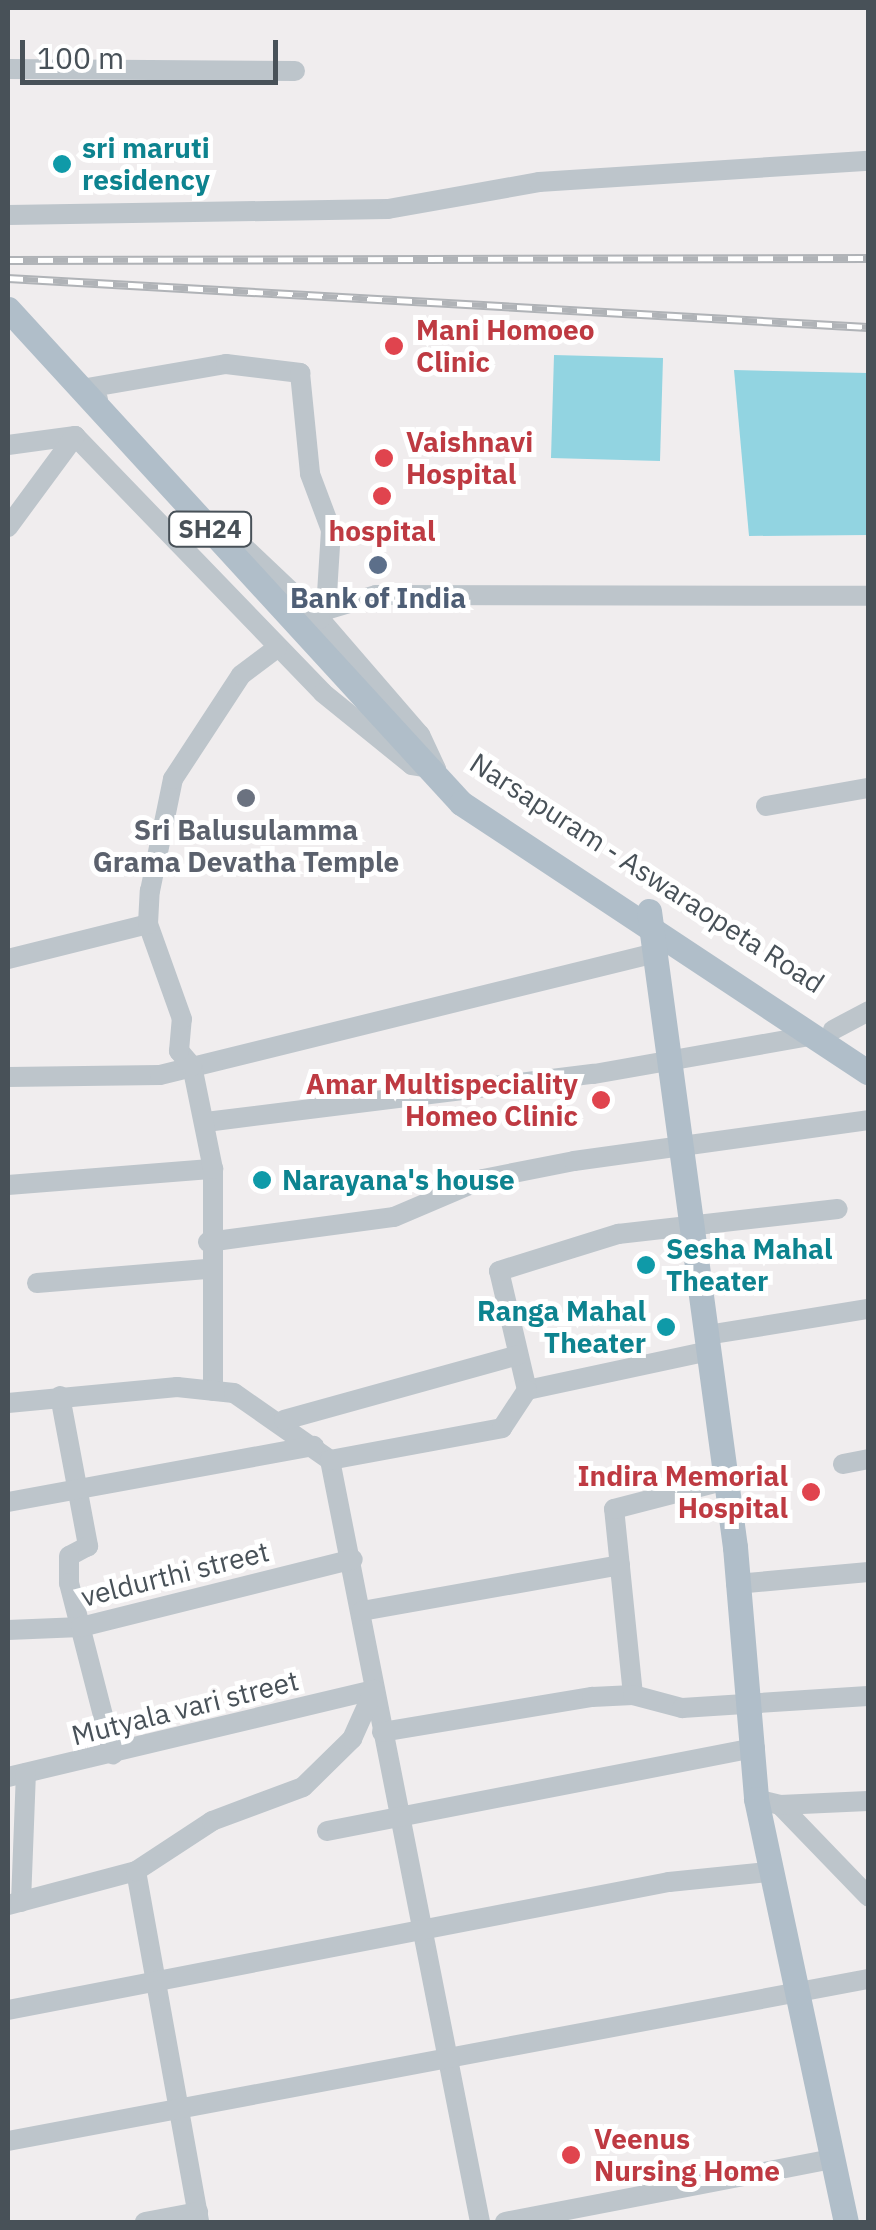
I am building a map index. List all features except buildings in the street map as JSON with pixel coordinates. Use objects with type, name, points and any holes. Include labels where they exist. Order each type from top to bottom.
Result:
[{"type":"main road","name":"Narsapuram - Aswaraopeta Road","points":[[8,309],[440,772],[650,932],[822,1033],[868,1052]]},
{"type":"main road","points":[[650,932],[726,1480],[755,1748],[768,1802],[768,1872],[800,1991],[828,2160],[846,2222]]},
{"type":"main road","name":"Narsapuram - Aswaraopeta Road","points":[[822,1033],[868,1072]]},
{"type":"street","points":[[8,69],[295,71]]},
{"type":"street","points":[[8,215],[388,209],[539,182],[868,162]]},
{"type":"street","points":[[323,615],[330,530],[310,474],[300,374],[226,364],[87,388],[323,615],[420,736],[440,772]]},
{"type":"street","points":[[8,445],[75,436]]},
{"type":"street","points":[[8,527],[75,436]]},
{"type":"street","points":[[75,436],[277,648],[395,756],[440,772]]},
{"type":"street","points":[[323,615],[376,595],[868,596]]},
{"type":"street","points":[[213,1391],[208,1242],[214,1168],[192,1066],[179,1051],[182,1019],[148,924],[173,778],[242,675],[277,648]]},
{"type":"street","points":[[766,806],[868,788]]},
{"type":"street","points":[[8,960],[148,924]]},
{"type":"street","points":[[8,1077],[160,1075],[650,932]]},
{"type":"street","points":[[206,1122],[666,1064],[822,1033],[868,1012]]},
{"type":"street","points":[[208,1242],[394,1216],[483,1180],[868,1120]]},
{"type":"street","points":[[8,1185],[214,1168]]},
{"type":"street","points":[[527,1390],[499,1272],[618,1234],[692,1231],[838,1210]]},
{"type":"street","points":[[37,1283],[209,1270]]},
{"type":"street","points":[[8,1502],[77,1485],[502,1428],[527,1390],[708,1343],[868,1309]]},
{"type":"street","points":[[284,1420],[518,1355]]},
{"type":"street","points":[[8,1403],[60,1396],[213,1391],[284,1420],[322,1453],[354,1558],[374,1690],[480,2222]]},
{"type":"street","points":[[60,1396],[88,1546],[70,1556],[69,1583],[113,1754]]},
{"type":"street","points":[[844,1464],[868,1459]]},
{"type":"street","points":[[634,1695],[614,1509],[726,1480]]},
{"type":"street","name":"veldurthi street","points":[[8,1630],[81,1627],[354,1558]]},
{"type":"street","points":[[362,1611],[620,1566]]},
{"type":"street","points":[[736,1584],[868,1572]]},
{"type":"street","points":[[17,1775],[14,1904],[136,1871],[212,1822],[303,1787],[352,1740],[374,1690]]},
{"type":"street","name":"Mutyala vari street","points":[[17,1775],[374,1690]]},
{"type":"street","points":[[382,1732],[634,1695],[682,1708],[752,1707],[868,1696]]},
{"type":"street","points":[[327,1830],[755,1748]]},
{"type":"street","points":[[768,1802],[868,1801]]},
{"type":"street","points":[[768,1802],[868,1896]]},
{"type":"street","points":[[136,1871],[199,2217],[146,2222]]},
{"type":"street","points":[[8,2010],[420,1930],[768,1872]]},
{"type":"street","points":[[8,2141],[868,1979]]},
{"type":"street","points":[[505,2222],[828,2160]]},
{"type":"water","points":[[554,355],[663,358],[660,461],[551,458]]},
{"type":"water","points":[[734,370],[868,373],[868,535],[749,536]]},
{"type":"railway","points":[[8,260],[868,258]]},
{"type":"railway","points":[[8,278],[868,327]]},
{"type":"place","name":"sri maruti residency","points":[[62,164]]},
{"type":"place","name":"Mani Homoeo Clinic","points":[[394,346]]},
{"type":"place","name":"Vaishnavi Hospital","points":[[384,458]]},
{"type":"place","name":"hospital","points":[[382,496]]},
{"type":"place","name":"Bank of India","points":[[378,565]]},
{"type":"place","name":"Sri Balusulamma Grama Devatha Temple","points":[[246,798]]},
{"type":"place","name":"Amar Multispeciality Homeo Clinic","points":[[601,1100]]},
{"type":"place","name":"Narayana's house","points":[[262,1180]]},
{"type":"place","name":"Sesha Mahal Theater","points":[[646,1265]]},
{"type":"place","name":"Ranga Mahal Theater","points":[[666,1327]]},
{"type":"place","name":"Indira Memorial Hospital","points":[[811,1492]]},
{"type":"place","name":"Veenus Nursing Home","points":[[571,2155]]}]
